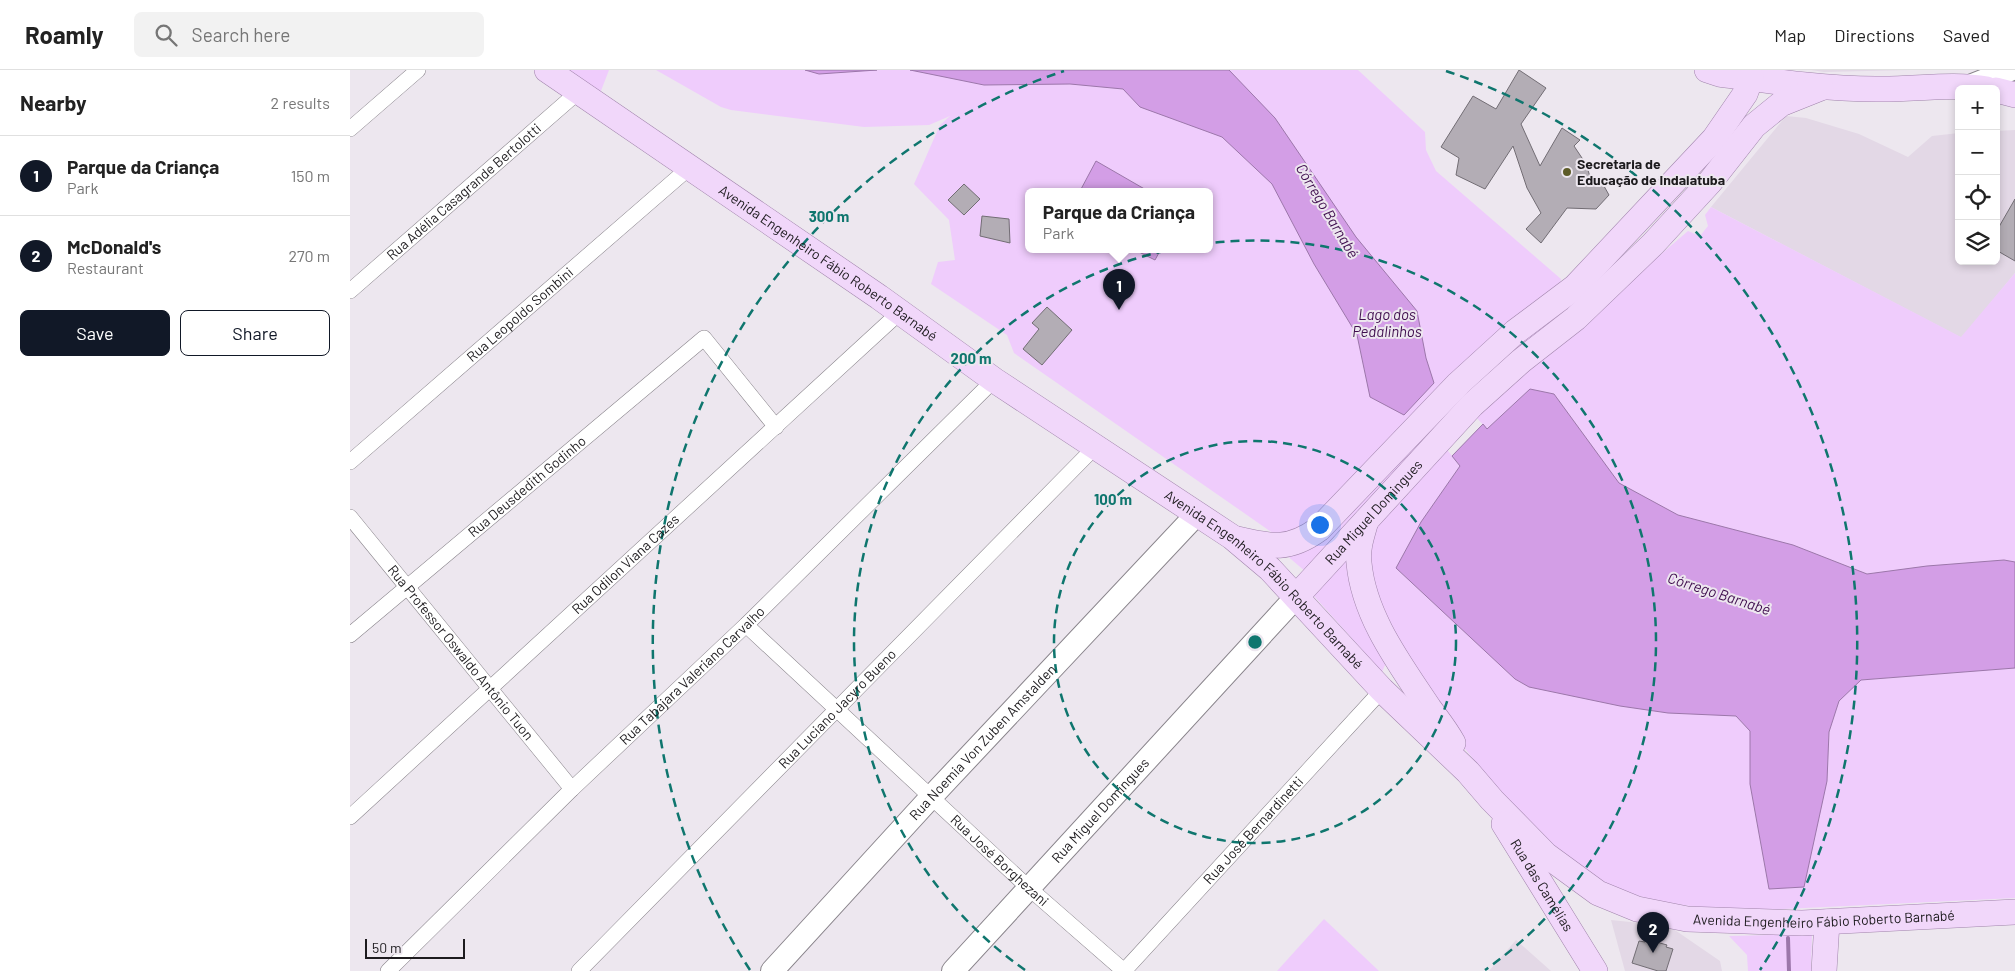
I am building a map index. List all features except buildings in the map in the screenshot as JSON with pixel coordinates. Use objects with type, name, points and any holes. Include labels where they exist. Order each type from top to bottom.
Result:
[{"type":"main road","name":"Avenida Engenheiro Fábio Roberto Barnabé","points":[[546,70],[900,312],[994,380],[1232,538],[1270,569],[1382,690],[1468,772],[1492,800],[1546,855],[1598,893],[1637,909],[1687,920],[1770,923],[1827,922],[2015,912]]},
{"type":"main road","points":[[1707,70],[1719,74],[1752,74],[1821,88],[1955,87]]},
{"type":"main road","points":[[1982,85],[2010,70]]},
{"type":"main road","name":"Rua Miguel Domingues","points":[[1232,538],[1270,547],[1295,543],[1319,529],[1458,384],[1515,332],[1575,287],[1714,139],[1741,100],[1752,74]]},
{"type":"main road","name":"Rua Miguel Domingues","points":[[953,971],[1472,405],[1521,360],[1576,318],[1653,244],[1710,182],[1754,126],[1781,104],[1821,88]]},
{"type":"main road","points":[[2000,91],[2015,95]]},
{"type":"main road","name":"Rua Noemia Von Zuben Amstalden","points":[[772,971],[932,796],[1196,514]]},
{"type":"main road","points":[[1366,522],[1361,538],[1358,562],[1364,591],[1376,622],[1390,648],[1451,740],[1468,772]]},
{"type":"main road","name":"Rua das Camélias","points":[[1492,800],[1510,837],[1595,971]]},
{"type":"main road","points":[[1824,971],[1827,922]]},
{"type":"street","points":[[350,129],[418,70]]},
{"type":"street","name":"Rua Adélia Casagrande Bertolotti","points":[[350,291],[578,92]]},
{"type":"street","name":"Rua Leopoldo Sombini","points":[[350,462],[690,167]]},
{"type":"street","name":"Rua Odilon Viana Cazes","points":[[350,817],[900,312]]},
{"type":"street","name":"Rua Deusdedith Godinho","points":[[350,635],[704,338],[776,427]]},
{"type":"street","name":"Rua Tabajara Valeriano Carvalho","points":[[388,971],[572,789],[746,625],[994,380]]},
{"type":"street","name":"Rua Luciano Jacyro Bueno","points":[[579,971],[1095,447]]},
{"type":"street","name":"Rua Professor Oswaldo Antônio Tuon","points":[[350,517],[572,789]]},
{"type":"street","name":"Rua José Borghezani","points":[[746,625],[1030,889],[1124,971]]},
{"type":"street","name":"Rua José Bernardinetti","points":[[1124,971],[1382,690]]},
{"type":"shaded area","points":[[565,70],[609,70],[599,96]]},
{"type":"shaded area","points":[[656,70],[1358,70],[1425,132],[1426,150],[1436,171],[1561,279],[1559,290],[1309,527],[1280,538],[1014,353],[1007,335],[931,284],[938,262],[955,260],[949,220],[914,184],[940,125],[950,116],[929,125],[864,127],[731,110],[721,107]]},
{"type":"shaded area","points":[[1811,70],[1910,70],[1824,72]]},
{"type":"shaded area","points":[[1786,116],[1806,118],[1859,134],[1908,157],[1932,136],[1955,133],[1955,265],[2000,265],[2000,131],[2015,130],[2015,273],[1962,338],[1711,207]]},
{"type":"shaded area","points":[[1711,207],[1961,337],[2015,273],[2015,562],[2004,560],[1867,574],[1793,545],[1678,515],[1619,483],[1554,394],[1530,389],[1487,429],[1474,415],[1688,231],[1700,236],[1708,226],[1705,215]]},
{"type":"shaded area","points":[[1573,302],[1564,315],[1306,572],[1285,554],[1499,354]]},
{"type":"shaded area","points":[[1445,447],[1460,466],[1421,522],[1396,568],[1515,679],[1529,687],[1736,716],[1750,731],[1750,784],[1769,889],[1827,781],[1829,732],[1839,701],[1861,680],[2015,668],[2015,898],[1762,910],[1696,907],[1657,901],[1620,891],[1576,865],[1535,833],[1465,749],[1397,640],[1371,579],[1370,532]]},
{"type":"shaded area","points":[[1347,556],[1388,658],[1382,672],[1313,595]]},
{"type":"shaded area","points":[[1324,919],[1379,971],[1277,971]]},
{"type":"shaded area","points":[[1611,920],[1669,926],[1720,961],[1722,971],[1625,971]]},
{"type":"shaded area","points":[[1812,934],[1811,971],[1748,971],[1747,955],[1729,936]]},
{"type":"shaded area","points":[[1516,940],[1551,971],[1489,971]]},
{"type":"water","points":[[805,70],[877,70],[819,74]]},
{"type":"water","name":"Lago dos Pedalinhos","points":[[910,70],[1229,70],[1275,118],[1356,237],[1417,311],[1426,358],[1434,383],[1404,415],[1370,397],[1357,335],[1314,264],[1272,184],[1222,137],[1140,107],[1123,89],[1070,84],[984,85]]},
{"type":"water","points":[[1096,161],[1143,188],[1082,188]]},
{"type":"water","points":[[1141,253],[1159,253],[1155,260]]},
{"type":"water","name":"Córrego Barnabé","points":[[1530,389],[1554,394],[1619,483],[1678,515],[1793,545],[1867,574],[1927,566],[2004,560],[2015,562],[2015,668],[1861,680],[1839,701],[1829,732],[1827,781],[1804,887],[1769,889],[1750,784],[1750,731],[1736,716],[1668,713],[1620,706],[1529,687],[1515,679],[1396,568],[1421,522],[1460,466],[1452,456],[1483,424],[1487,429]]},
{"type":"waterway","points":[[1788,938],[1789,971]]},
{"type":"place","name":"Secretaria de Educação de Indaiatuba","points":[[1567,172]]},
{"type":"place","name":"Parque da Criança","points":[[1119,310]]},
{"type":"place","name":"McDonald's","points":[[1653,953]]}]
